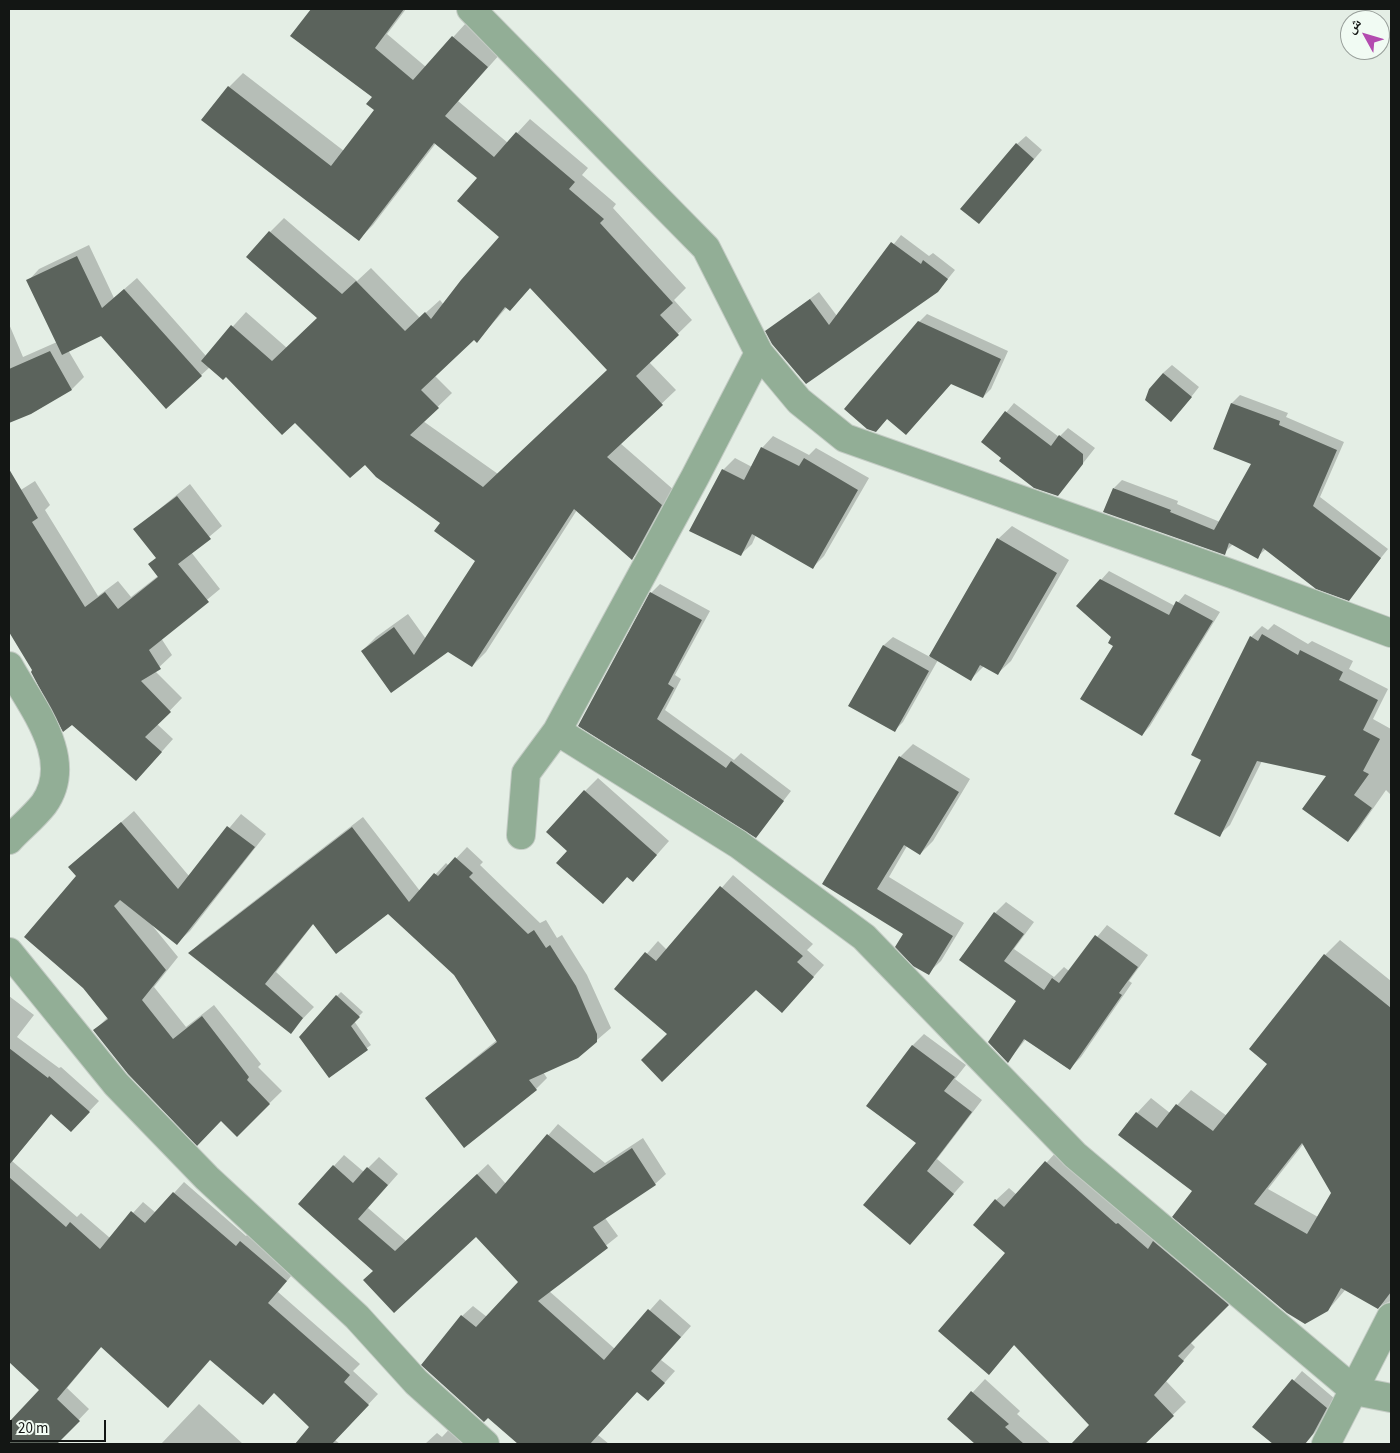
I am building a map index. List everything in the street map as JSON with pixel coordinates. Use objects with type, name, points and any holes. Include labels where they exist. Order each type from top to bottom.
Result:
[{"type":"street","points":[[471,9],[706,248],[759,352],[799,401],[845,438],[1232,574],[1391,633]]},
{"type":"street","points":[[521,835],[526,773],[558,731],[695,477],[759,352]]},
{"type":"street","points":[[9,666],[47,735],[56,762],[55,777],[44,803],[9,840]]},
{"type":"street","points":[[558,731],[738,844],[864,937],[1075,1155],[1355,1390],[1391,1398]]},
{"type":"street","points":[[9,952],[116,1084],[208,1178],[357,1317],[416,1382],[485,1444]]},
{"type":"street","points":[[1326,1444],[1391,1317]]},
{"type":"building","points":[[311,9],[404,9],[375,48],[413,80],[452,36],[488,67],[445,116],[494,157],[516,132],[575,182],[569,189],[604,219],[600,223],[673,303],[660,315],[679,335],[636,376],[663,405],[607,457],[662,505],[632,560],[574,509],[472,667],[448,652],[391,693],[361,651],[394,627],[414,655],[475,561],[434,531],[440,523],[376,477],[365,465],[350,478],[295,423],[282,435],[226,377],[223,380],[201,361],[231,325],[272,361],[317,318],[246,257],[269,231],[342,294],[356,281],[405,331],[425,312],[431,319],[461,280],[499,237],[457,201],[477,178],[434,143],[359,241],[201,120],[228,86],[331,166],[374,110],[366,104],[372,97],[290,36]],"holes":[[[530,288],[607,370],[483,487],[410,435],[439,408],[421,390],[474,340],[477,343],[505,307],[510,311]]]},
{"type":"building","points":[[1016,143],[1034,159],[979,224],[960,209]]},
{"type":"building","points":[[891,242],[921,264],[923,260],[948,279],[938,292],[806,384],[772,344],[765,331],[810,299],[829,325]]},
{"type":"building","points":[[77,256],[102,308],[124,289],[202,376],[166,409],[101,336],[62,355],[26,280]]},
{"type":"building","points":[[918,321],[1001,359],[983,398],[951,384],[906,435],[887,419],[876,432],[867,429],[844,409]]},
{"type":"building","points":[[50,351],[72,390],[31,414],[9,423],[9,369]]},
{"type":"building","points":[[1163,373],[1192,397],[1171,422],[1145,400],[1149,389]]},
{"type":"building","points":[[1231,403],[1280,421],[1279,425],[1337,450],[1313,506],[1381,558],[1349,601],[1316,589],[1263,548],[1258,559],[1229,543],[1225,555],[1103,512],[1113,488],[1171,510],[1170,512],[1214,530],[1251,464],[1213,449]]},
{"type":"building","points":[[1005,411],[1051,446],[1059,435],[1083,454],[1083,464],[1058,496],[1034,488],[999,461],[1001,458],[981,442]]},
{"type":"building","points":[[761,447],[799,466],[804,458],[858,490],[813,569],[752,534],[741,556],[689,531],[722,469],[744,480]]},
{"type":"building","points":[[9,469],[38,518],[32,522],[85,607],[105,592],[118,609],[158,577],[148,564],[156,558],[133,529],[177,496],[211,539],[178,564],[209,602],[149,650],[161,669],[141,681],[171,712],[145,737],[162,752],[136,781],[72,725],[63,732],[31,672],[32,670],[9,632]]},
{"type":"building","points":[[997,538],[1057,573],[998,675],[980,665],[971,681],[929,656]]},
{"type":"building","points":[[1100,579],[1169,615],[1176,601],[1213,621],[1142,736],[1080,699],[1113,646],[1108,643],[1111,637],[1076,606]]},
{"type":"building","points":[[650,592],[702,620],[668,684],[674,688],[657,719],[726,768],[731,761],[784,801],[756,838],[578,726]]},
{"type":"building","points":[[1262,634],[1298,655],[1300,650],[1343,672],[1339,680],[1378,700],[1363,730],[1380,739],[1363,771],[1369,774],[1354,795],[1372,808],[1348,842],[1302,809],[1326,776],[1257,761],[1220,837],[1174,814],[1201,760],[1191,755],[1250,636],[1258,641]]},
{"type":"building","points":[[883,645],[929,671],[895,732],[848,706]]},
{"type":"building","points":[[899,756],[959,792],[920,855],[904,845],[877,889],[953,936],[929,975],[913,966],[895,947],[903,934],[822,884]]},
{"type":"building","points":[[584,790],[657,855],[633,882],[627,877],[603,904],[556,863],[567,851],[546,832]]},
{"type":"building","points":[[121,822],[178,889],[227,826],[255,847],[177,945],[120,900],[114,906],[166,970],[142,1000],[173,1039],[202,1016],[249,1077],[247,1080],[270,1104],[237,1137],[221,1121],[197,1146],[128,1074],[93,1030],[108,1019],[83,988],[24,937],[76,876],[68,867]]},
{"type":"building","points":[[352,827],[409,902],[434,873],[438,876],[455,857],[473,873],[469,877],[528,934],[534,930],[546,948],[550,945],[576,986],[597,1034],[597,1042],[578,1058],[529,1080],[537,1090],[464,1148],[425,1098],[497,1042],[454,975],[388,914],[336,954],[313,924],[265,984],[303,1018],[291,1034],[188,953]]},
{"type":"building","points":[[720,886],[803,956],[797,962],[814,977],[782,1013],[756,990],[662,1082],[641,1060],[667,1034],[614,989],[645,952],[656,961]]},
{"type":"building","points":[[994,912],[1024,934],[1004,961],[1044,990],[1052,978],[1059,983],[1095,935],[1138,967],[1119,993],[1122,995],[1070,1070],[1024,1039],[1008,1063],[988,1042],[1016,1001],[959,960]]},
{"type":"building","points":[[1324,954],[1391,1008],[1391,1292],[1378,1309],[1341,1288],[1328,1311],[1305,1324],[1287,1313],[1172,1217],[1192,1191],[1118,1135],[1136,1112],[1157,1128],[1176,1104],[1213,1131],[1267,1064],[1249,1049]],"holes":[[[1302,1143],[1331,1193],[1307,1234],[1254,1204]]]},
{"type":"building","points":[[336,995],[360,1017],[351,1026],[368,1050],[329,1078],[299,1037]]},
{"type":"building","points":[[912,1045],[955,1077],[944,1091],[972,1112],[927,1171],[954,1194],[910,1245],[863,1205],[916,1143],[866,1106]]},
{"type":"building","points":[[9,1048],[48,1078],[49,1076],[90,1112],[71,1132],[51,1114],[9,1165]]},
{"type":"building","points":[[547,1134],[594,1173],[632,1148],[656,1185],[593,1227],[608,1248],[538,1301],[604,1360],[648,1309],[681,1337],[651,1371],[665,1383],[648,1401],[637,1392],[590,1444],[518,1444],[488,1418],[484,1422],[421,1365],[461,1315],[476,1327],[518,1282],[476,1237],[394,1313],[363,1280],[373,1271],[298,1204],[333,1165],[353,1183],[367,1167],[388,1185],[358,1219],[395,1251],[477,1174],[496,1194]]},
{"type":"building","points":[[1045,1161],[1116,1224],[1118,1223],[1148,1249],[1153,1241],[1229,1305],[1178,1356],[1184,1361],[1154,1395],[1174,1416],[1145,1444],[1071,1444],[1089,1425],[1014,1345],[989,1375],[938,1331],[1005,1253],[973,1225],[995,1199],[1004,1207]]},
{"type":"building","points":[[9,1177],[66,1227],[70,1222],[100,1249],[131,1211],[145,1223],[173,1192],[236,1246],[240,1241],[287,1281],[268,1303],[350,1375],[344,1382],[369,1405],[332,1444],[295,1444],[309,1427],[274,1393],[263,1405],[210,1360],[168,1408],[101,1347],[57,1399],[80,1421],[57,1444],[9,1444],[9,1422],[39,1390],[9,1362]]},
{"type":"building","points":[[1292,1379],[1327,1408],[1313,1434],[1305,1444],[1273,1444],[1252,1427]]},
{"type":"building","points":[[971,1391],[1009,1424],[1005,1427],[1024,1444],[975,1444],[947,1419]]}]
